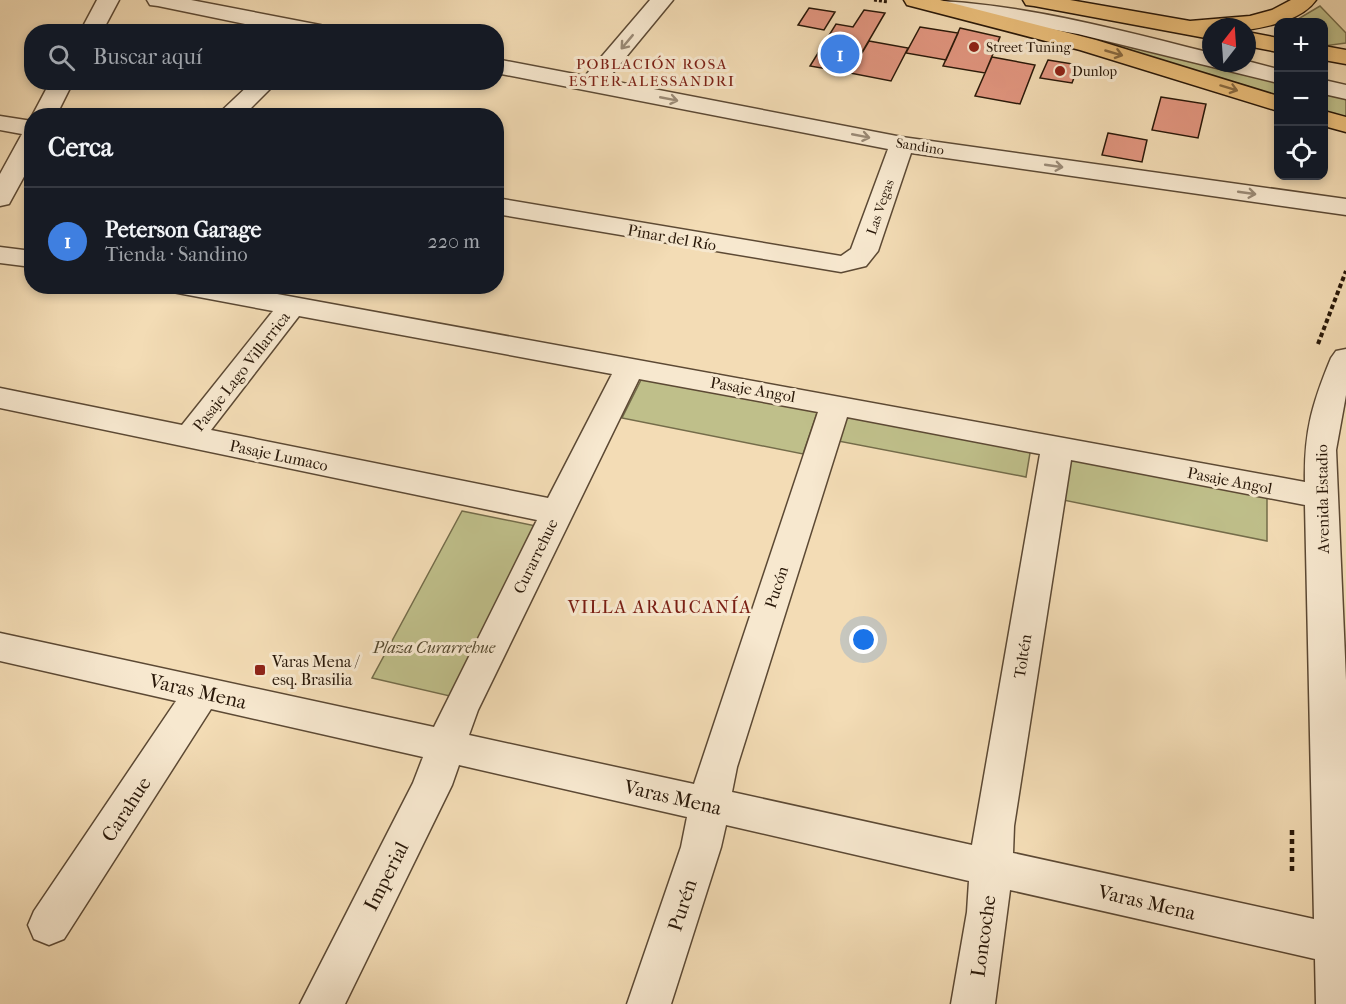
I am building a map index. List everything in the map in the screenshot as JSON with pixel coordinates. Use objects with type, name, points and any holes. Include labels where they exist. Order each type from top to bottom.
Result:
[{"type":"main road","points":[[916,0],[1088,45],[1274,103]]},
{"type":"main road","points":[[1034,0],[1200,30],[1268,18],[1291,10],[1305,0]]},
{"type":"main road","points":[[1256,41],[1274,44]]},
{"type":"main road","points":[[1328,54],[1346,57]]},
{"type":"main road","points":[[1328,120],[1346,125]]},
{"type":"street","points":[[95,24],[108,0]]},
{"type":"street","points":[[158,0],[280,24]]},
{"type":"street","points":[[591,84],[662,0]]},
{"type":"street","points":[[916,0],[1078,27],[1202,58]]},
{"type":"street","points":[[995,0],[1202,49]]},
{"type":"street","points":[[1256,61],[1274,66]]},
{"type":"street","name":"Sandino","points":[[504,68],[902,144],[1346,207]]},
{"type":"street","points":[[1256,71],[1274,75]]},
{"type":"street","points":[[1328,78],[1346,82]]},
{"type":"street","points":[[1328,88],[1346,92]]},
{"type":"street","points":[[48,108],[58,90]]},
{"type":"street","points":[[237,108],[257,90]]},
{"type":"street","points":[[0,123],[24,127]]},
{"type":"street","name":"Las Vegas","points":[[848,263],[864,252],[902,144]]},
{"type":"street","points":[[0,198],[24,152]]},
{"type":"street","name":"Pinar del Río","points":[[504,208],[825,263],[848,263]]},
{"type":"street","points":[[0,255],[24,258]]},
{"type":"street","name":"Pasaje Angol","points":[[227,294],[836,405],[1322,497]]},
{"type":"street","name":"Pasaje Lago Villarrica","points":[[190,436],[292,306]]},
{"type":"street","name":"Avenida Estadio","points":[[1338,1004],[1341,945],[1321,435],[1323,419],[1346,358]]},
{"type":"street","name":"Curarrehue","points":[[446,746],[459,710],[630,367]]},
{"type":"street","name":"Pasaje Lumaco","points":[[0,398],[557,512]]},
{"type":"street","name":"Pucón","points":[[710,805],[717,767],[836,405]]},
{"type":"street","name":"Toltén","points":[[991,867],[994,826],[1057,446]]},
{"type":"street","name":"Varas Mena","points":[[0,647],[1341,945]]},
{"type":"street","name":"Carahue","points":[[49,926],[202,692]]},
{"type":"street","name":"Imperial","points":[[322,1004],[432,785],[446,746]]},
{"type":"street","name":"Purén","points":[[649,1004],[701,847],[710,805]]},
{"type":"street","name":"Loncoche","points":[[973,1004],[988,912],[991,867]]},
{"type":"green space","points":[[1320,6],[1346,33],[1346,43],[1328,45],[1328,18],[1300,18]]},
{"type":"green space","points":[[1062,29],[1202,62],[1202,72],[1244,72],[1274,79],[1274,97]]},
{"type":"green space","points":[[1328,92],[1346,96],[1346,118],[1328,112]]},
{"type":"green space","points":[[643,376],[818,410],[803,454],[622,418]]},
{"type":"green space","points":[[847,413],[1031,447],[1026,477],[838,441]]},
{"type":"green space","points":[[1070,453],[1267,492],[1267,541],[1063,500]]},
{"type":"green space","name":"Plaza Curarrehue","points":[[462,511],[536,526],[454,697],[372,678]]},
{"type":"building","points":[[809,8],[835,12],[824,30],[798,25]]},
{"type":"building","points":[[864,10],[885,13],[850,73],[810,66],[836,24],[853,27]]},
{"type":"building","points":[[920,27],[958,33],[946,60],[906,53]]},
{"type":"building","name":"Street Tuning","points":[[960,28],[1000,37],[985,73],[943,66]]},
{"type":"building","points":[[869,41],[908,48],[891,81],[850,73]]},
{"type":"building","points":[[992,57],[1035,65],[1020,104],[975,96]]},
{"type":"building","name":"Dunlop","points":[[1048,60],[1079,65],[1072,83],[1040,78]]},
{"type":"building","points":[[1161,97],[1206,104],[1198,138],[1152,130]]},
{"type":"building","points":[[1108,133],[1147,140],[1142,162],[1102,155]]},
{"type":"place","name":"Street Tuning","points":[[974,47]]},
{"type":"place","name":"Peterson Garage","points":[[840,54]]},
{"type":"place","name":"Dunlop","points":[[1060,71]]},
{"type":"place","name":"Varas Mena / esq. Brasilia","points":[[260,670]]},
{"type":"district","name":"POBLACIÓN ROSA ESTER ALESSANDRI","points":[[652,72]]},
{"type":"district","name":"VILLA ARAUCANÍA","points":[[660,607]]}]
